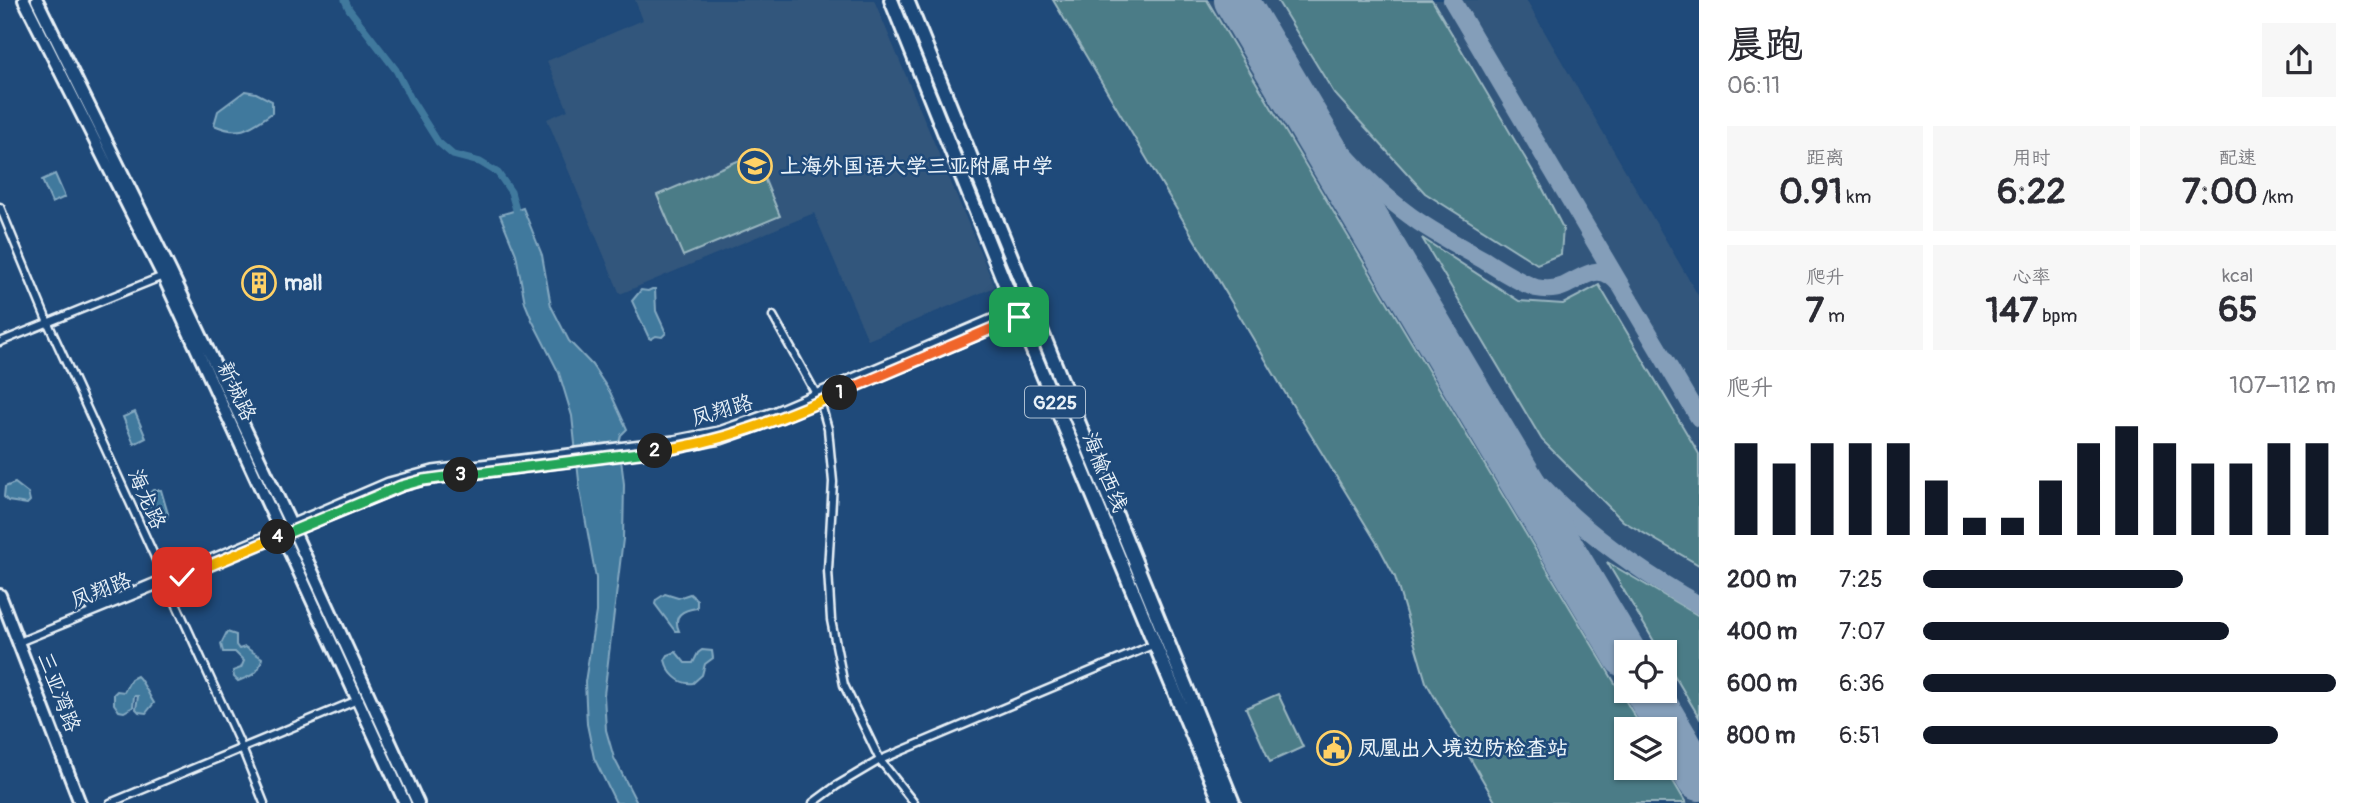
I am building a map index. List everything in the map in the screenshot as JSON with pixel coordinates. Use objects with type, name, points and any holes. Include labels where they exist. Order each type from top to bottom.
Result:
[{"type":"highway","name":"海榆西线","points":[[891,0],[1017,313],[1221,803]]},
{"type":"highway","name":"海榆西线","points":[[907,0],[1233,803]]},
{"type":"main road","name":"新城路","points":[[24,0],[167,274]]},
{"type":"main road","name":"新城路","points":[[37,0],[287,530],[363,698],[405,803]]},
{"type":"main road","name":"三亚湾路","points":[[0,595],[80,803]]},
{"type":"main road","name":"新城路","points":[[363,698],[418,803]]},
{"type":"street","name":"海龙路","points":[[0,207],[48,323],[242,748],[264,803]]},
{"type":"street","points":[[0,342],[167,274]]},
{"type":"street","name":"凤翔路","points":[[19,640],[401,486],[423,480],[624,451],[719,432],[819,398],[1030,308]]},
{"type":"street","points":[[773,316],[819,398],[828,429],[833,482],[828,570],[835,647],[844,685],[880,760],[914,803]]},
{"type":"street","points":[[813,803],[880,760],[1154,644]]},
{"type":"street","points":[[110,803],[363,698]]},
{"type":"shaded area","name":"上海外国语大学三亚附属中学","points":[[635,0],[874,0],[995,287],[868,340],[814,213],[620,294],[547,119],[568,110],[547,61],[643,20]]},
{"type":"shaded area","points":[[1053,0],[1526,0],[1699,297],[1699,803],[1496,803],[1426,682],[1395,577]]},
{"type":"shaded area","points":[[245,91],[272,101],[272,113],[245,129],[223,129],[214,125],[218,111]]},
{"type":"shaded area","points":[[55,174],[65,197],[52,203],[42,180]]},
{"type":"shaded area","points":[[523,208],[542,255],[551,306],[569,341],[592,365],[610,392],[627,429],[621,435],[619,443],[624,484],[623,539],[604,695],[606,730],[614,758],[637,803],[616,803],[594,758],[587,724],[585,682],[596,612],[596,578],[580,490],[572,416],[559,373],[525,303],[516,254],[500,215]]},
{"type":"shaded area","points":[[655,289],[656,311],[666,333],[662,337],[651,339],[632,301],[641,290]]},
{"type":"shaded area","points":[[135,412],[146,438],[134,444],[123,417]]},
{"type":"shaded area","points":[[15,483],[28,493],[30,501],[27,504],[8,501],[4,497],[5,487]]},
{"type":"shaded area","points":[[153,490],[161,490],[168,514],[166,519],[155,521],[149,512],[146,496]]},
{"type":"shaded area","points":[[665,594],[678,598],[690,594],[697,600],[697,608],[687,610],[678,617],[679,631],[675,631],[655,604],[656,600]]},
{"type":"shaded area","points":[[227,632],[236,635],[239,649],[245,647],[262,658],[254,674],[238,681],[233,671],[241,668],[244,661],[235,652],[223,652],[221,644]]},
{"type":"shaded area","points":[[702,650],[712,651],[713,658],[705,664],[702,675],[693,683],[683,682],[675,677],[665,660],[668,655],[676,652],[685,663],[693,663]]},
{"type":"shaded area","points":[[137,676],[154,703],[146,713],[139,712],[136,709],[138,696],[134,696],[133,707],[124,712],[119,711],[114,704],[114,694],[117,691],[124,692],[131,679]]},
{"type":"green space","points":[[1053,0],[1207,0],[1614,681],[1614,703],[1627,703],[1635,717],[1614,717],[1614,780],[1672,780],[1686,803],[1496,803],[1426,682],[1395,577]]},
{"type":"green space","points":[[1277,0],[1432,0],[1541,185],[1563,228],[1561,254],[1537,264],[1425,193],[1334,93]]},
{"type":"green space","points":[[754,154],[780,216],[683,256],[657,195]]},
{"type":"green space","points":[[1422,238],[1519,301],[1563,304],[1599,285],[1699,454],[1699,565],[1623,521],[1542,440]]},
{"type":"green space","points":[[1607,562],[1699,616],[1699,717],[1677,680],[1677,640],[1653,640]]},
{"type":"green space","points":[[1278,694],[1303,747],[1270,762],[1246,708]]},
{"type":"waterway","points":[[345,0],[396,70],[438,142],[453,155],[480,162],[498,173],[511,192],[518,217]]},
{"type":"taxiway","points":[[1452,0],[1699,418]]},
{"type":"taxiway","points":[[1277,68],[1307,110],[1359,171],[1398,207],[1427,227],[1509,276],[1536,288],[1557,288],[1585,275],[1599,272],[1612,277],[1619,284]]},
{"type":"taxiway","points":[[1473,399],[1521,463],[1573,517],[1631,563],[1699,605]]},
{"type":"runway","points":[[1236,0],[1616,640]]},
{"type":"runway","points":[[1654,703],[1699,779]]},
{"type":"place","name":"上海外国语大学三亚附属中学","points":[[755,166]]},
{"type":"place","name":"mall","points":[[259,283]]},
{"type":"place","name":"凤凰出入境边防检查站","points":[[1334,748]]},
{"type":"route","points":[[182,577],[401,486],[423,480],[675,448],[721,439],[779,418],[1019,317]]}]
